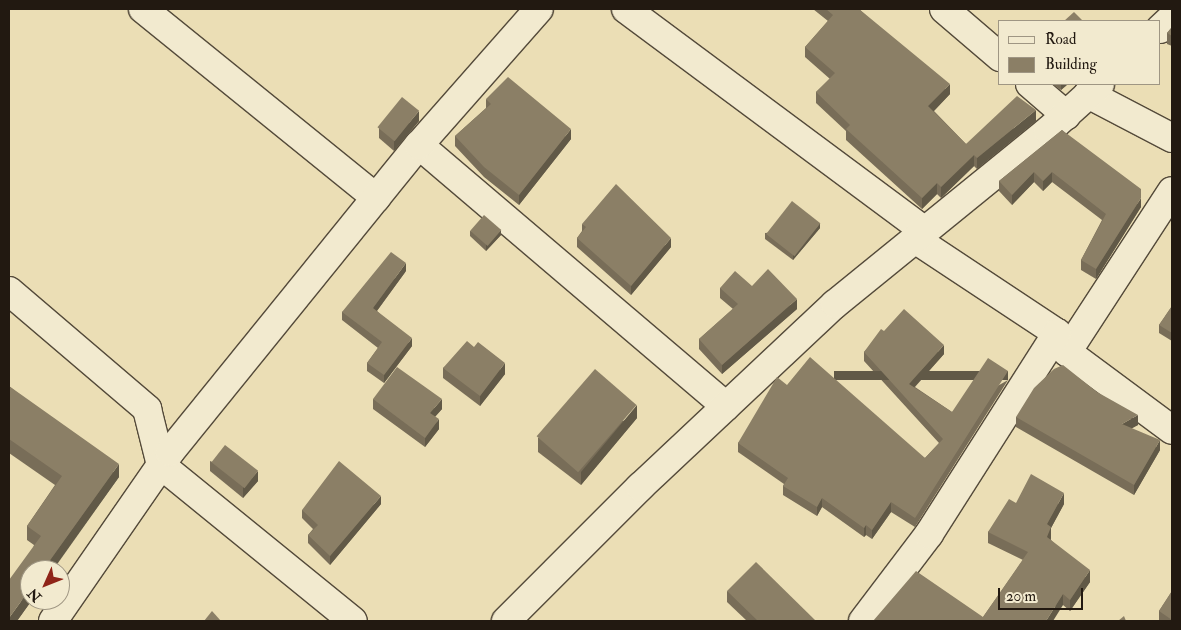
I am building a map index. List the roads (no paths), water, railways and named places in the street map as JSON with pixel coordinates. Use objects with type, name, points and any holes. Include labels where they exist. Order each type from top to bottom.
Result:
[{"type":"street","points":[[143,9],[376,198]]},
{"type":"street","points":[[53,621],[161,465],[419,145],[539,9]]},
{"type":"street","points":[[626,9],[1062,342],[1172,430]]},
{"type":"street","points":[[944,9],[998,56]]},
{"type":"street","points":[[1161,28],[1172,18]]},
{"type":"street","points":[[1031,85],[1066,115]]},
{"type":"street","points":[[506,621],[726,406],[835,304],[1066,115],[1094,89],[1172,138]]},
{"type":"street","points":[[419,145],[726,406]]},
{"type":"street","points":[[863,621],[929,534],[1062,342],[1172,191]]},
{"type":"street","points":[[9,290],[147,409],[161,465],[353,621]]}]
